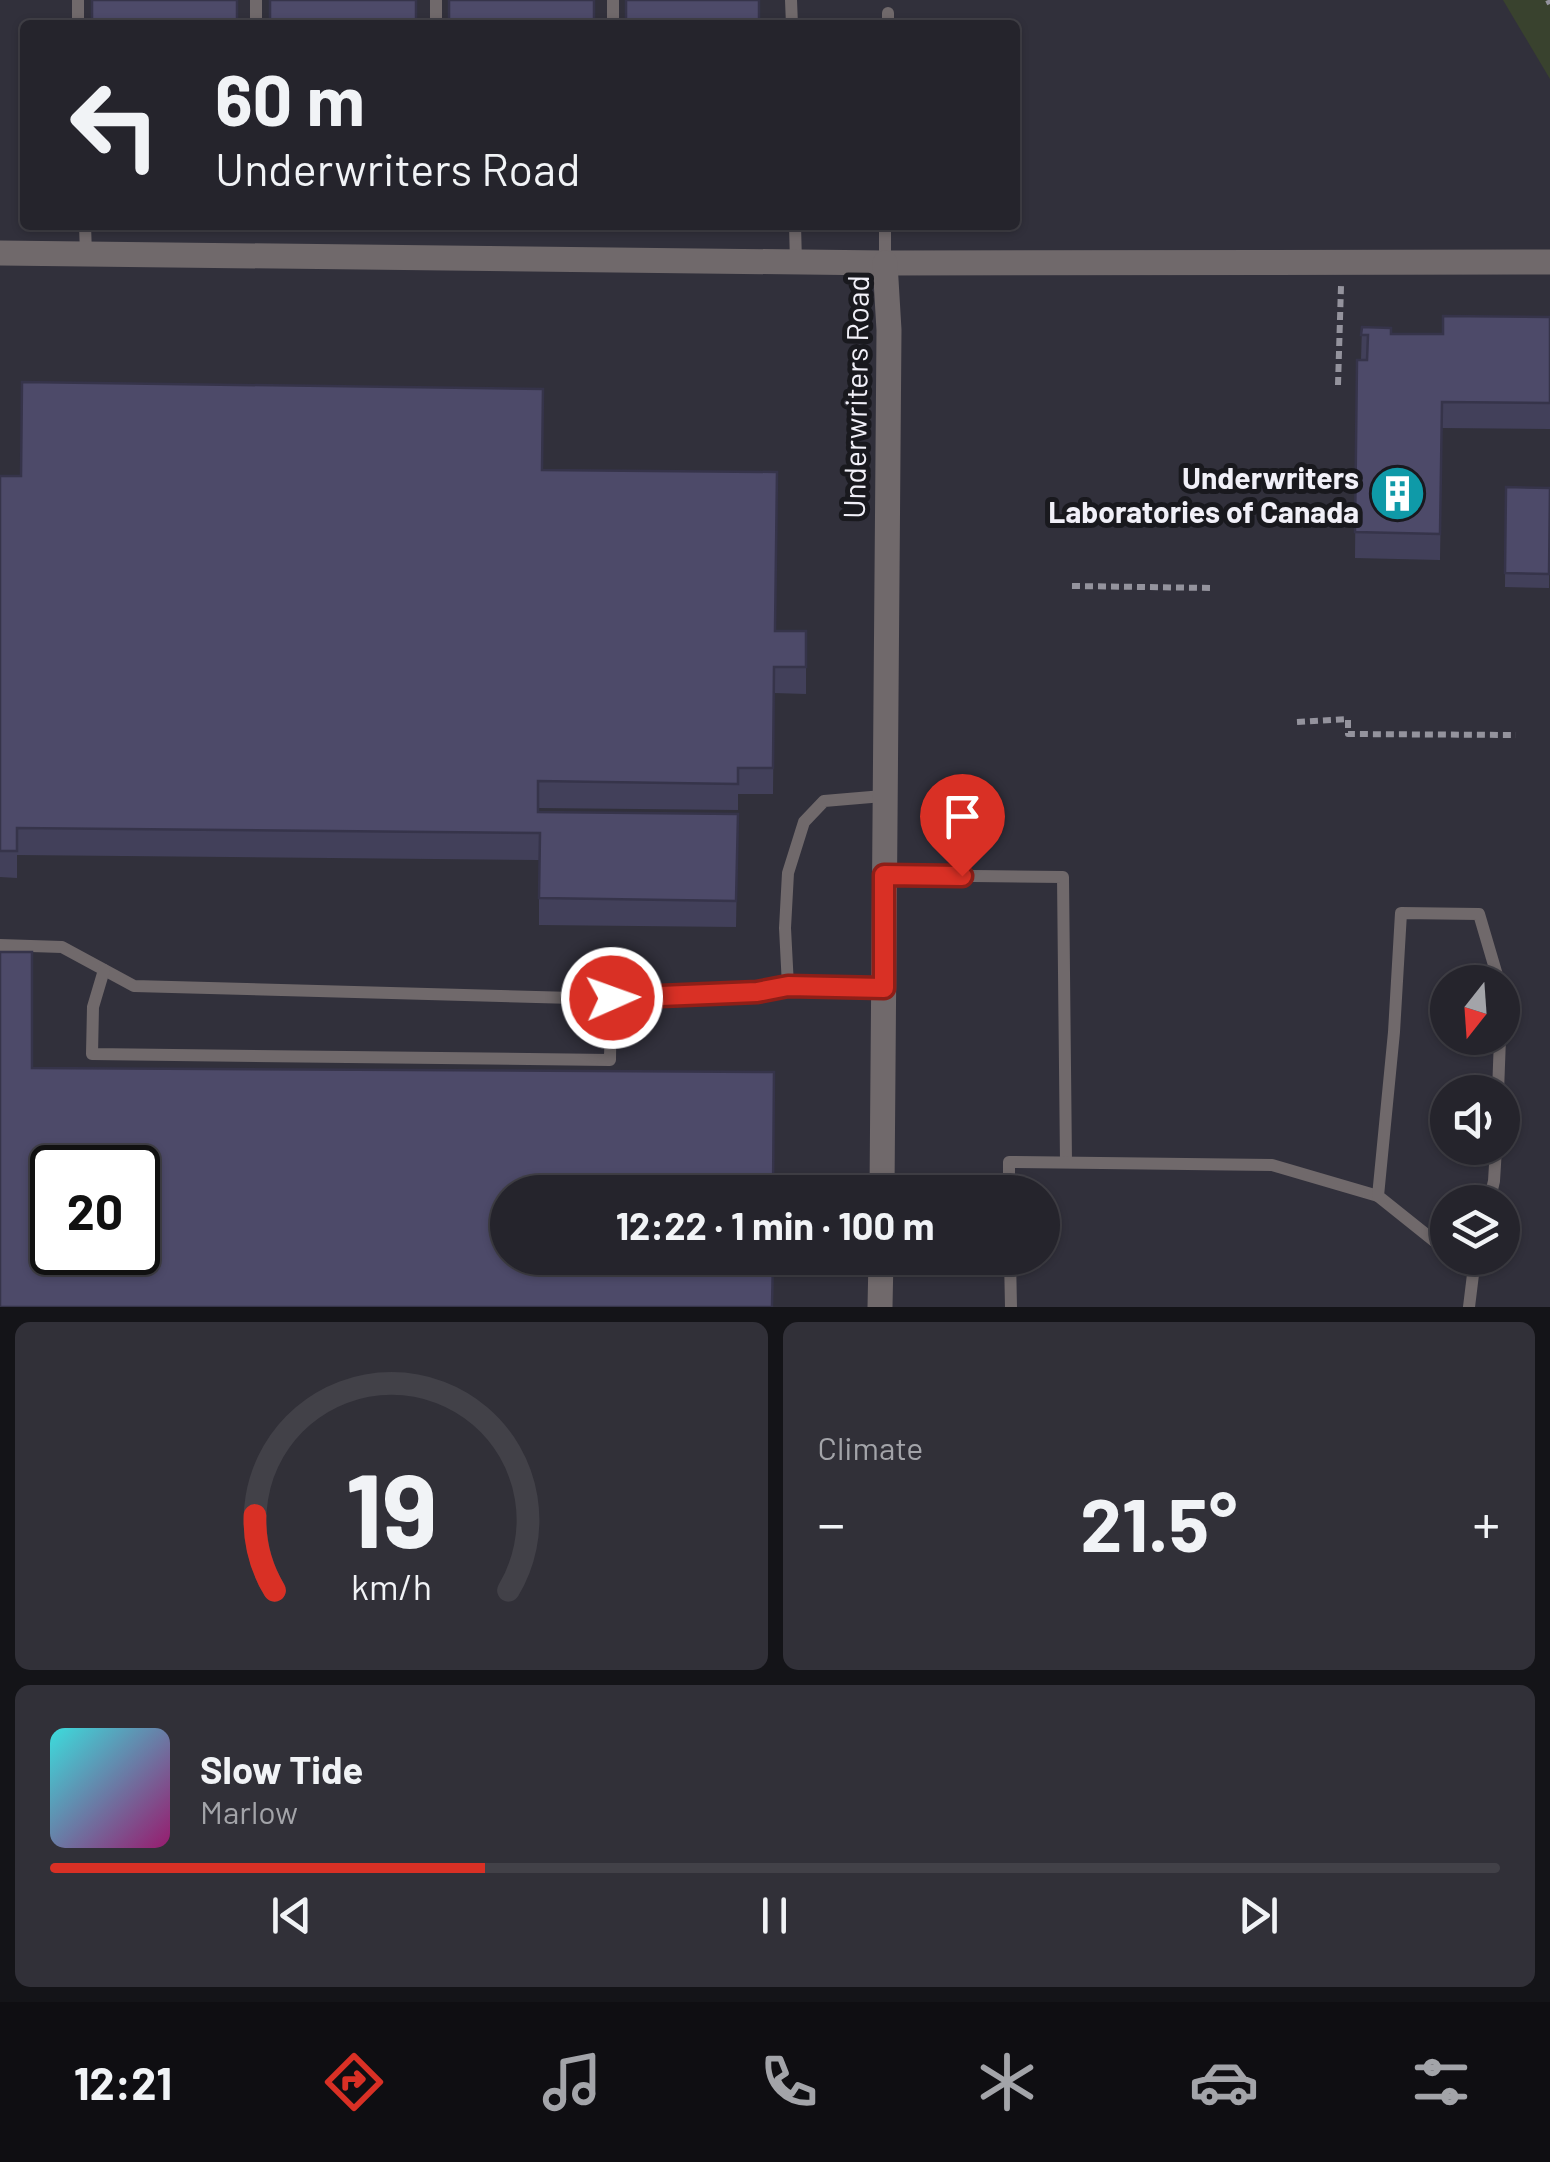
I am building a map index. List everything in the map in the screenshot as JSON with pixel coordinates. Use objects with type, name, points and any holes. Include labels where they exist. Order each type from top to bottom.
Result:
[{"type":"street","points":[[0,253],[885,263]]},
{"type":"street","name":"Underwriters Road","points":[[882,1175],[888,330],[885,263],[1550,262]]},
{"type":"street","points":[[880,1307],[881,1275]]},
{"type":"lane","points":[[85,230],[86,254]]},
{"type":"lane","points":[[795,230],[796,262]]},
{"type":"lane","points":[[885,230],[885,263]]},
{"type":"lane","points":[[788,986],[788,873],[804,822],[824,801],[883,796]]},
{"type":"lane","points":[[884,875],[1063,876],[1066,1162]]},
{"type":"lane","points":[[1378,1196],[1401,913],[1479,914],[1494,965]]},
{"type":"lane","points":[[0,945],[62,947],[134,986],[612,998],[757,992],[788,986],[884,988]]},
{"type":"lane","points":[[104,970],[92,1007],[92,1054],[610,1060],[612,998]]},
{"type":"lane","points":[[1009,1175],[1009,1162],[1272,1165],[1378,1196],[1430,1238]]},
{"type":"lane","points":[[1010,1275],[1011,1307]]},
{"type":"lane","points":[[1469,1307],[1473,1275]]},
{"type":"path","points":[[1338,385],[1342,262]]},
{"type":"path","points":[[1072,586],[1213,588]]},
{"type":"path","points":[[1297,722],[1348,719],[1348,734],[1516,735]]},
{"type":"green space","points":[[1503,0],[1550,0],[1550,79]]},
{"type":"building","points":[[92,0],[237,0],[237,20],[92,20]]},
{"type":"building","points":[[270,0],[416,0],[416,20],[270,20]]},
{"type":"building","points":[[449,0],[594,0],[594,20],[449,20]]},
{"type":"building","points":[[626,0],[759,0],[759,20],[626,20]]},
{"type":"building","name":"Underwriters Laboratories of Canada","points":[[1443,316],[1550,317],[1550,403],[1442,402],[1440,534],[1355,532],[1357,360],[1367,360],[1368,335],[1361,335],[1362,327],[1391,328],[1391,334],[1443,334]]},
{"type":"building","points":[[22,382],[543,389],[542,470],[777,472],[775,631],[806,631],[806,667],[774,667],[773,768],[738,768],[738,784],[538,781],[538,812],[738,814],[736,901],[539,898],[540,833],[17,828],[17,851],[0,851],[0,476],[21,476]]},
{"type":"building","points":[[1506,487],[1550,488],[1549,574],[1505,573]]},
{"type":"building","points":[[0,952],[32,952],[32,1068],[774,1072],[773,1175],[490,1175],[490,1275],[773,1275],[772,1307],[0,1307]]},
{"type":"place","name":"Underwriters Laboratories of Canada","points":[[1398,494]]},
{"type":"route","points":[[612,998],[757,992],[788,986],[884,988],[884,875],[962,876]]}]
